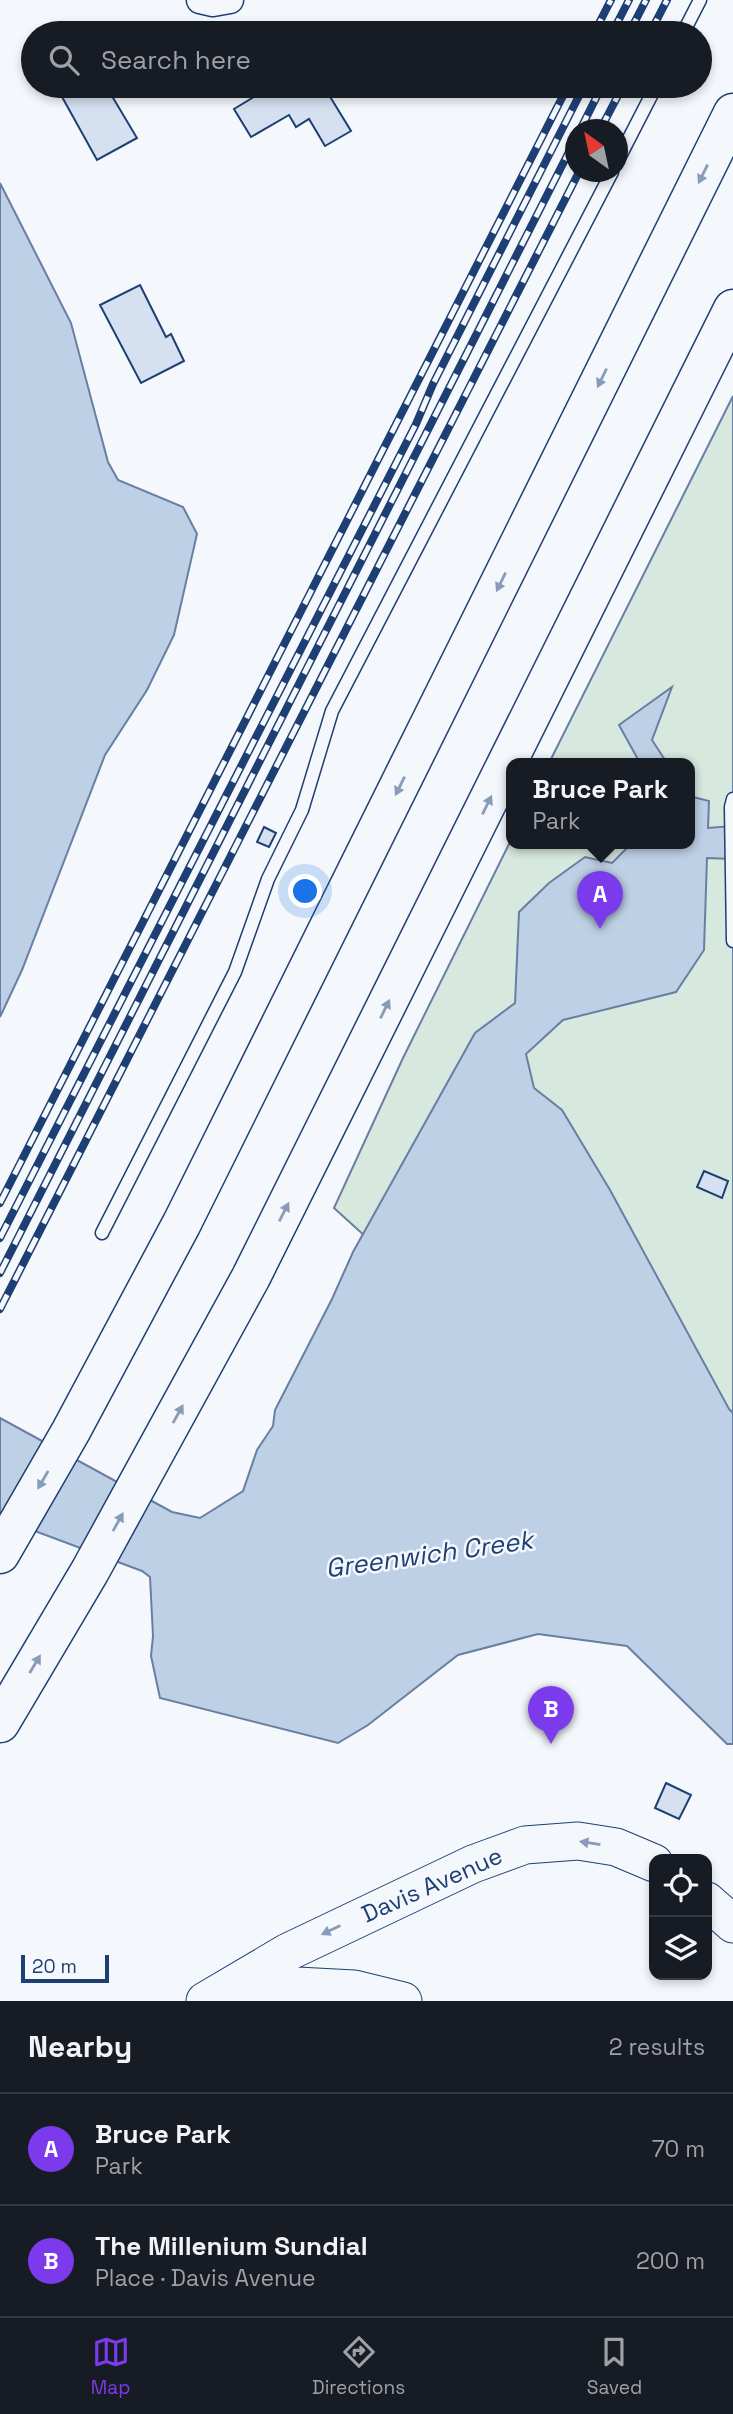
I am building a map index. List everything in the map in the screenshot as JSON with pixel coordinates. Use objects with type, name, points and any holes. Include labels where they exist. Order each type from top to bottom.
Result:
[{"type":"highway","points":[[7,1541],[71,1431],[230,1129],[733,113]]},
{"type":"highway","points":[[510,758],[733,309]]},
{"type":"highway","points":[[0,1723],[145,1474],[293,1194],[506,766]]},
{"type":"main road","name":"Davis Avenue","points":[[215,1996],[299,1946],[474,1864],[525,1845],[578,1841],[616,1847],[649,1861]]},
{"type":"main road","points":[[712,1905],[733,1924]]},
{"type":"main road","name":"Davis Avenue","points":[[215,1996],[296,1986],[354,1989],[403,2001]]},
{"type":"street","points":[[200,0],[213,3],[230,0]]},
{"type":"lane","points":[[689,21],[700,0]]},
{"type":"lane","points":[[628,141],[650,98]]},
{"type":"lane","points":[[103,1233],[234,972],[268,879],[302,810],[332,712],[607,182]]},
{"type":"lane","points":[[732,803],[733,938]]},
{"type":"shaded area","points":[[733,396],[733,1570],[334,1208],[403,1058],[507,849],[695,849],[695,758],[552,758]]},
{"type":"water","points":[[0,183],[71,323],[108,462],[118,480],[183,507],[197,534],[174,635],[147,690],[105,755],[22,970],[0,1017]]},
{"type":"water","points":[[672,687],[652,740],[664,758],[637,758],[619,725]]},
{"type":"water","name":"Greenwich Creek","points":[[695,798],[709,801],[708,828],[733,826],[733,859],[707,858],[704,950],[676,992],[563,1020],[526,1054],[534,1088],[562,1110],[610,1190],[733,1413],[733,1744],[727,1744],[627,1646],[538,1634],[458,1655],[368,1725],[338,1743],[160,1698],[151,1656],[153,1636],[150,1577],[142,1571],[0,1518],[0,1418],[172,1512],[200,1518],[243,1491],[257,1450],[273,1426],[275,1410],[353,1252],[475,1033],[515,1003],[519,912],[549,883],[585,857],[612,863],[626,849],[695,849]]},
{"type":"building","points":[[63,98],[113,98],[137,138],[97,160]]},
{"type":"building","points":[[252,98],[331,98],[351,131],[325,146],[309,119],[296,127],[289,115],[251,137],[234,109]]},
{"type":"building","points":[[140,285],[166,337],[171,334],[184,361],[141,383],[100,305]]},
{"type":"building","points":[[264,827],[276,833],[269,847],[257,842]]},
{"type":"building","points":[[704,1171],[728,1181],[722,1198],[697,1187]]},
{"type":"building","points":[[666,1783],[691,1795],[679,1819],[655,1808]]},
{"type":"railway","points":[[600,21],[611,0]]},
{"type":"railway","points":[[618,21],[629,0]]},
{"type":"railway","points":[[635,21],[646,0]]},
{"type":"railway","points":[[656,21],[667,0]]},
{"type":"railway","points":[[0,1203],[562,98]]},
{"type":"railway","points":[[0,1238],[416,424],[433,384],[578,98]]},
{"type":"railway","points":[[586,119],[596,98]]},
{"type":"railway","points":[[606,119],[617,98]]},
{"type":"railway","points":[[0,1273],[565,160]]},
{"type":"railway","points":[[0,1309],[574,182]]},
{"type":"place","name":"Bruce Park","points":[[600,929]]},
{"type":"place","name":"The Millenium Sundial","points":[[551,1744]]}]
